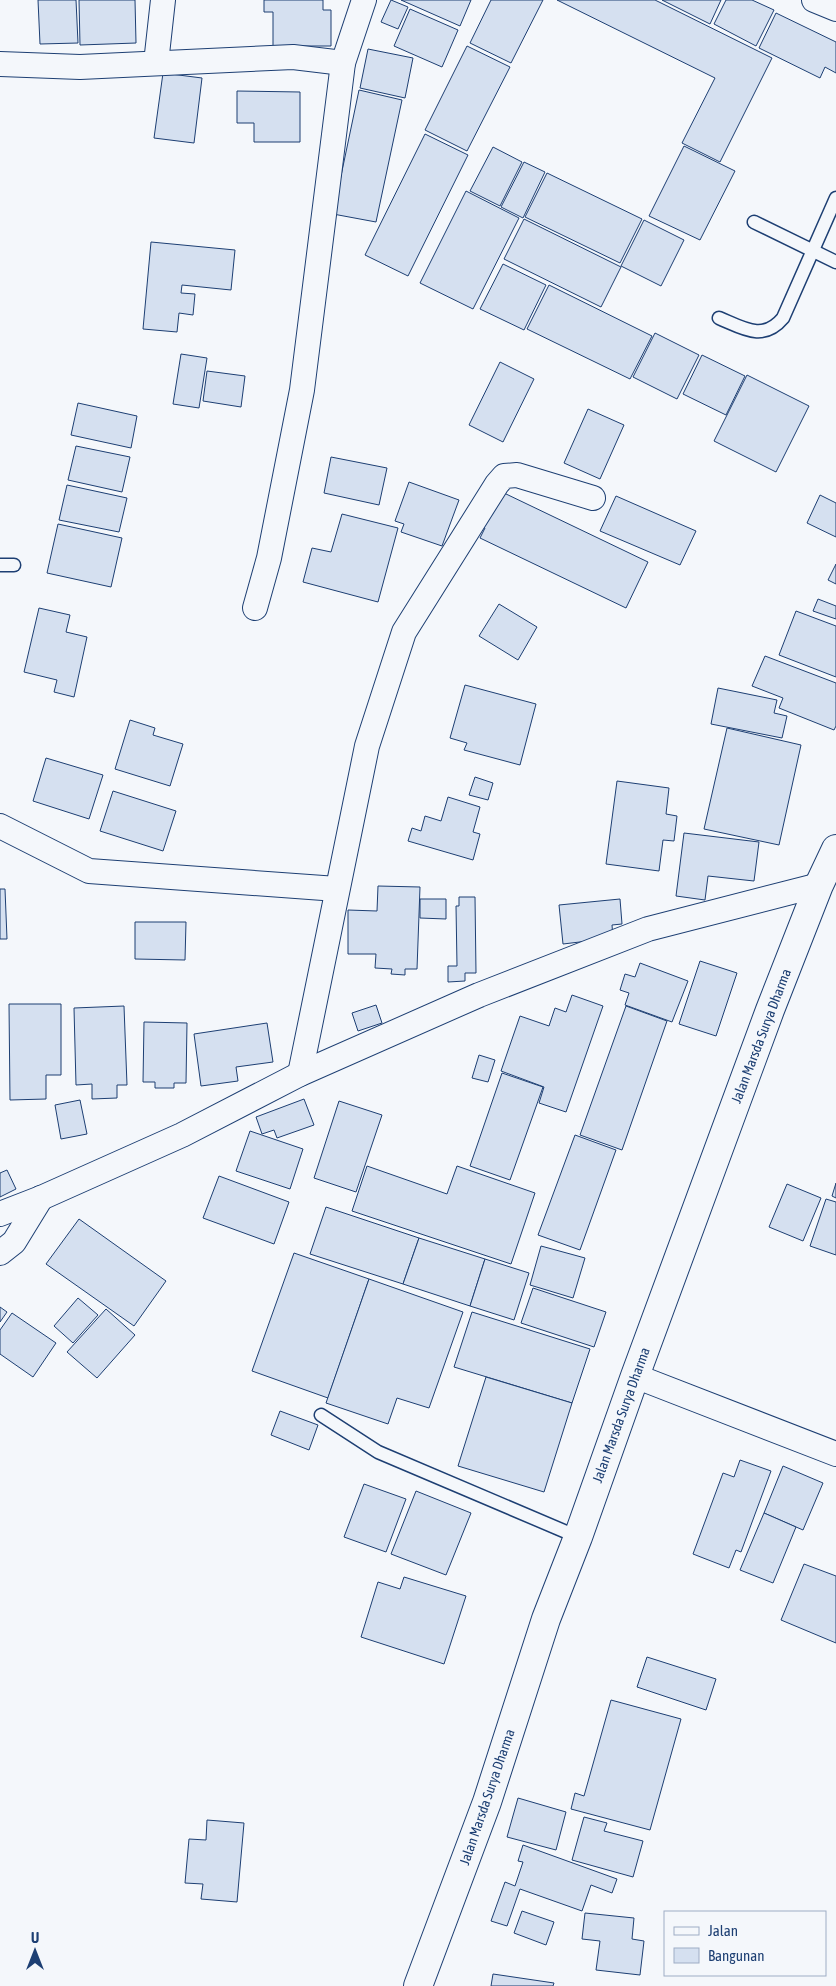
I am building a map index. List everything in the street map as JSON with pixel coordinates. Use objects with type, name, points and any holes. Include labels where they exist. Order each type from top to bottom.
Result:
[{"type":"highway","name":"Jalan Marsda Surya Dharma","points":[[418,1986],[487,1802],[546,1619],[578,1537],[635,1376],[819,885],[836,849]]},
{"type":"street","points":[[156,63],[163,0]]},
{"type":"street","points":[[255,608],[269,558],[302,390],[343,63],[364,0]]},
{"type":"street","points":[[0,64],[80,67],[293,57],[343,63]]},
{"type":"street","points":[[300,1074],[367,746],[404,632],[497,484],[504,476],[517,476],[593,498]]},
{"type":"street","points":[[0,826],[89,871],[337,890]]},
{"type":"street","points":[[0,1214],[42,1198],[182,1135],[300,1074],[479,995],[648,930],[819,885]]},
{"type":"street","points":[[0,1253],[14,1242],[42,1198]]},
{"type":"street","points":[[635,1376],[836,1454]]},
{"type":"lane","points":[[719,318],[744,328],[761,332],[775,327],[783,318],[836,198]]},
{"type":"lane","points":[[754,222],[836,262]]},
{"type":"lane","points":[[0,565],[14,565]]},
{"type":"lane","points":[[321,1415],[378,1452],[578,1537]]},
{"type":"building","points":[[38,0],[76,0],[78,43],[40,44]]},
{"type":"building","points":[[79,0],[135,0],[136,43],[80,45]]},
{"type":"building","points":[[264,0],[323,0],[323,10],[331,10],[331,46],[273,46],[273,12],[264,12]]},
{"type":"building","points":[[391,0],[408,7],[398,29],[381,22]]},
{"type":"building","points":[[401,0],[471,0],[460,26]]},
{"type":"building","points":[[491,0],[543,0],[511,63],[470,43]]},
{"type":"building","points":[[557,0],[655,0],[772,58],[720,162],[682,143],[715,78]]},
{"type":"building","points":[[662,0],[721,0],[710,24]]},
{"type":"building","points":[[726,0],[752,0],[774,10],[756,46],[714,24]]},
{"type":"building","points":[[410,9],[458,30],[442,67],[394,46]]},
{"type":"building","points":[[776,13],[836,42],[836,73],[825,67],[820,78],[759,48]]},
{"type":"building","points":[[467,46],[510,67],[467,151],[425,130]]},
{"type":"building","points":[[368,49],[413,58],[405,98],[360,88]]},
{"type":"building","points":[[163,73],[202,78],[194,143],[154,138]]},
{"type":"building","points":[[359,90],[402,100],[376,222],[333,214]]},
{"type":"building","points":[[237,91],[300,92],[300,142],[254,142],[254,123],[237,123]]},
{"type":"building","points":[[425,134],[468,155],[408,276],[365,255]]},
{"type":"building","points":[[684,146],[735,171],[700,240],[649,216]]},
{"type":"building","points":[[493,147],[522,162],[500,206],[470,191]]},
{"type":"building","points":[[524,162],[545,172],[523,218],[501,207]]},
{"type":"building","points":[[547,173],[642,219],[620,263],[525,217]]},
{"type":"building","points":[[466,191],[519,218],[473,309],[420,283]]},
{"type":"building","points":[[524,219],[621,267],[601,307],[504,259]]},
{"type":"building","points":[[644,220],[684,240],[661,286],[621,266]]},
{"type":"building","points":[[151,242],[235,250],[231,290],[182,285],[181,293],[195,294],[193,315],[179,313],[177,332],[143,329]]},
{"type":"building","points":[[503,264],[546,285],[524,330],[480,309]]},
{"type":"building","points":[[549,285],[652,336],[630,379],[527,329]]},
{"type":"building","points":[[655,333],[699,355],[677,399],[633,377]]},
{"type":"building","points":[[181,354],[207,358],[199,408],[173,404]]},
{"type":"building","points":[[702,355],[745,376],[726,415],[683,394]]},
{"type":"building","points":[[500,362],[534,379],[503,442],[469,425]]},
{"type":"building","points":[[207,371],[245,376],[241,407],[203,401]]},
{"type":"building","points":[[747,375],[809,406],[776,472],[714,441]]},
{"type":"building","points":[[78,403],[137,416],[131,448],[71,435]]},
{"type":"building","points":[[588,409],[624,425],[600,479],[564,463]]},
{"type":"building","points":[[76,446],[130,457],[122,492],[68,480]]},
{"type":"building","points":[[331,457],[387,468],[379,505],[324,493]]},
{"type":"building","points":[[409,482],[459,500],[442,546],[401,532],[404,524],[395,521]]},
{"type":"building","points":[[67,485],[127,498],[119,532],[59,520]]},
{"type":"building","points":[[504,493],[648,562],[626,608],[480,538],[485,528],[479,525]]},
{"type":"building","points":[[820,495],[836,503],[836,537],[807,523]]},
{"type":"building","points":[[616,496],[696,531],[680,565],[600,531]]},
{"type":"building","points":[[342,514],[398,528],[378,602],[303,582],[312,548],[331,552]]},
{"type":"building","points":[[58,524],[122,538],[111,587],[47,573]]},
{"type":"building","points":[[836,564],[836,584],[828,580]]},
{"type":"building","points":[[818,599],[836,606],[836,619],[813,611]]},
{"type":"building","points":[[499,604],[537,627],[518,660],[479,636]]},
{"type":"building","points":[[39,608],[70,615],[66,632],[87,637],[74,697],[54,692],[57,680],[24,672]]},
{"type":"building","points":[[796,611],[836,626],[836,677],[779,655]]},
{"type":"building","points":[[765,656],[836,683],[836,726],[834,730],[779,708],[783,698],[752,686]]},
{"type":"building","points":[[465,685],[536,704],[520,765],[464,750],[467,743],[450,738]]},
{"type":"building","points":[[718,688],[777,700],[774,713],[787,716],[782,738],[711,724]]},
{"type":"building","points":[[130,720],[155,728],[153,735],[183,744],[170,786],[115,769]]},
{"type":"building","points":[[727,728],[801,745],[779,845],[704,829]]},
{"type":"building","points":[[46,758],[103,775],[89,819],[33,801]]},
{"type":"building","points":[[475,777],[493,783],[488,800],[469,795]]},
{"type":"building","points":[[617,781],[669,788],[666,814],[677,816],[674,841],[663,840],[659,871],[606,864]]},
{"type":"building","points":[[113,791],[176,811],[163,851],[100,831]]},
{"type":"building","points":[[448,797],[480,807],[473,832],[480,834],[473,860],[408,841],[412,828],[421,831],[425,816],[441,821]]},
{"type":"building","points":[[684,833],[759,842],[754,881],[708,876],[705,900],[676,896]]},
{"type":"building","points":[[378,886],[420,887],[417,969],[405,969],[405,975],[391,974],[392,969],[375,968],[376,954],[348,954],[348,910],[377,911]]},
{"type":"building","points":[[0,889],[5,889],[7,939],[0,939]]},
{"type":"building","points":[[459,897],[475,897],[476,973],[465,973],[465,981],[448,982],[448,966],[457,966],[456,906],[459,906]]},
{"type":"building","points":[[420,899],[446,899],[446,919],[420,918]]},
{"type":"building","points":[[620,899],[622,924],[612,925],[613,938],[563,944],[559,905]]},
{"type":"building","points":[[135,922],[186,922],[185,960],[135,959]]},
{"type":"building","points":[[700,961],[737,973],[716,1036],[679,1024]]},
{"type":"building","points":[[640,963],[688,981],[672,1022],[625,1005],[629,993],[620,990],[625,974],[635,977]]},
{"type":"building","points":[[572,995],[603,1006],[566,1112],[539,1103],[544,1087],[501,1071],[520,1016],[549,1026],[555,1008],[566,1012]]},
{"type":"building","points":[[9,1004],[61,1004],[61,1075],[46,1075],[46,1099],[10,1100]]},
{"type":"building","points":[[376,1005],[382,1023],[358,1031],[352,1013]]},
{"type":"building","points":[[124,1006],[127,1085],[117,1085],[117,1098],[92,1099],[92,1084],[76,1085],[74,1008]]},
{"type":"building","points":[[626,1006],[667,1021],[622,1150],[580,1135]]},
{"type":"building","points":[[144,1022],[187,1023],[186,1083],[174,1083],[174,1088],[155,1088],[155,1082],[143,1082]]},
{"type":"building","points":[[267,1023],[273,1062],[236,1067],[238,1081],[201,1086],[194,1034]]},
{"type":"building","points":[[479,1055],[495,1060],[488,1082],[472,1078]]},
{"type":"building","points":[[502,1073],[543,1087],[510,1180],[470,1166]]},
{"type":"building","points":[[304,1099],[314,1125],[277,1138],[274,1130],[262,1134],[256,1117]]},
{"type":"building","points":[[80,1100],[87,1134],[61,1139],[55,1105]]},
{"type":"building","points":[[339,1101],[382,1115],[356,1192],[314,1178]]},
{"type":"building","points":[[250,1131],[303,1149],[290,1189],[236,1171]]},
{"type":"building","points":[[575,1135],[616,1150],[580,1250],[538,1235]]},
{"type":"building","points":[[367,1166],[447,1194],[457,1166],[535,1193],[511,1264],[352,1211]]},
{"type":"building","points":[[7,1170],[16,1189],[0,1197],[0,1173]]},
{"type":"building","points":[[219,1176],[289,1202],[274,1244],[203,1218]]},
{"type":"building","points":[[836,1183],[836,1198],[832,1196]]},
{"type":"building","points":[[787,1184],[821,1198],[803,1241],[769,1227]]},
{"type":"building","points":[[826,1199],[836,1202],[836,1255],[810,1246]]},
{"type":"building","points":[[326,1207],[419,1238],[403,1284],[310,1254]]},
{"type":"building","points":[[79,1219],[166,1281],[134,1326],[46,1264]]},
{"type":"building","points":[[419,1238],[485,1259],[470,1306],[403,1284]]},
{"type":"building","points":[[541,1246],[585,1258],[573,1298],[530,1285]]},
{"type":"building","points":[[294,1253],[369,1279],[328,1398],[252,1371]]},
{"type":"building","points":[[485,1259],[529,1273],[514,1320],[470,1306]]},
{"type":"building","points":[[369,1279],[463,1312],[429,1408],[397,1398],[388,1424],[326,1403]]},
{"type":"building","points":[[533,1288],[606,1312],[594,1347],[521,1323]]},
{"type":"building","points":[[78,1298],[98,1315],[73,1343],[54,1326]]},
{"type":"building","points":[[0,1307],[7,1312],[0,1322]]},
{"type":"building","points":[[106,1309],[135,1335],[97,1378],[67,1352]]},
{"type":"building","points":[[472,1312],[590,1349],[572,1403],[454,1367]]},
{"type":"building","points":[[12,1313],[56,1343],[33,1377],[0,1354],[0,1330]]},
{"type":"building","points":[[486,1377],[572,1403],[544,1492],[458,1466]]},
{"type":"building","points":[[280,1411],[318,1425],[309,1450],[271,1435]]},
{"type":"building","points":[[740,1460],[771,1471],[741,1552],[736,1550],[729,1568],[693,1554],[723,1473],[734,1477]]},
{"type":"building","points":[[783,1466],[823,1483],[803,1530],[764,1513]]},
{"type":"building","points":[[364,1484],[406,1499],[386,1552],[344,1537]]},
{"type":"building","points":[[416,1491],[471,1513],[446,1575],[391,1554]]},
{"type":"building","points":[[764,1513],[796,1527],[773,1583],[740,1570]]},
{"type":"building","points":[[804,1564],[836,1576],[836,1643],[781,1620]]},
{"type":"building","points":[[404,1577],[466,1596],[444,1664],[361,1637],[378,1582],[400,1589]]},
{"type":"building","points":[[647,1657],[716,1679],[706,1710],[637,1687]]},
{"type":"building","points":[[611,1700],[681,1719],[650,1830],[571,1809],[575,1793],[584,1796]]},
{"type":"building","points":[[518,1798],[566,1812],[556,1850],[507,1837]]},
{"type":"building","points":[[584,1817],[607,1823],[604,1831],[643,1841],[633,1877],[572,1860]]},
{"type":"building","points":[[207,1820],[244,1823],[237,1902],[201,1899],[203,1884],[185,1883],[189,1839],[206,1840]]},
{"type":"building","points":[[523,1845],[617,1879],[612,1893],[591,1885],[582,1911],[520,1889],[507,1926],[491,1921],[505,1882],[515,1886],[523,1862],[518,1861]]},
{"type":"building","points":[[522,1911],[554,1922],[546,1945],[514,1933]]},
{"type":"building","points":[[585,1913],[634,1918],[632,1939],[644,1941],[640,1975],[596,1970],[600,1941],[582,1939]]},
{"type":"building","points":[[493,1974],[554,1983],[553,1986],[491,1986]]}]
